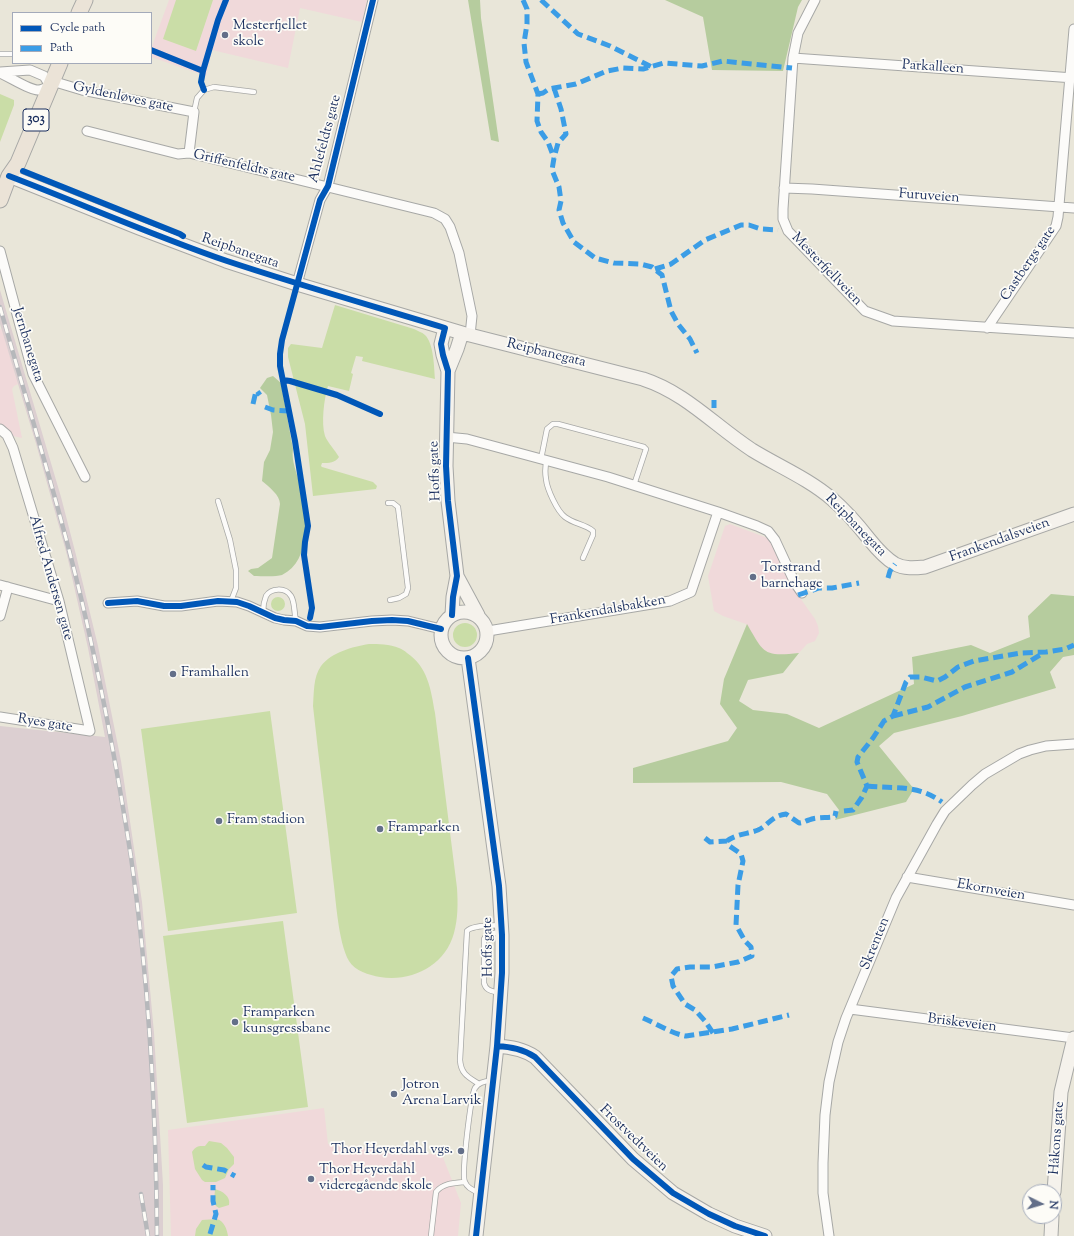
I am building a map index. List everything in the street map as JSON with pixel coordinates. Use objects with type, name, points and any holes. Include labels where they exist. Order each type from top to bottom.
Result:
[{"type":"main road","points":[[79,12],[85,0]]},
{"type":"main road","name":"303","points":[[0,200],[9,176],[11,160],[47,79],[59,64]]},
{"type":"main road","name":"Reipbanegata","points":[[9,176],[226,261],[297,284],[466,334],[636,377],[658,384],[682,397],[751,449],[809,483],[831,498],[848,515],[885,558],[897,566],[909,568],[925,567]]},
{"type":"main road","name":"Hoffs gate","points":[[445,328],[442,344],[443,355],[448,371],[446,438],[448,501],[457,576],[453,597],[452,614]]},
{"type":"main road","name":"Hoffs gate","points":[[448,371],[466,334]]},
{"type":"main road","name":"Frankendalsveien","points":[[925,567],[1074,514]]},
{"type":"main road","name":"Hoffs gate","points":[[457,576],[478,615]]},
{"type":"main road","points":[[460,611],[470,611],[478,615],[484,622],[488,631],[487,640],[483,649],[477,655],[468,658],[458,658],[450,654],[444,647],[441,638],[441,628],[445,620],[452,614],[460,611]]},
{"type":"main road","name":"Hoffs gate","points":[[468,658],[499,886],[502,929],[502,973],[497,1046],[476,1236]]},
{"type":"main road","name":"Håkons gate","points":[[1055,1184],[1061,1092],[1074,1038]]},
{"type":"main road","name":"Frostvedtveien","points":[[497,1046],[516,1048],[528,1052],[535,1057],[633,1159],[673,1192],[709,1214],[735,1226],[765,1236]]},
{"type":"main road","points":[[1051,1236],[1052,1224]]},
{"type":"street","name":"Ahlefeldts gate","points":[[297,284],[320,200],[328,186],[373,0]]},
{"type":"street","name":"Mesterfjellveien","points":[[815,0],[798,33],[793,58],[783,219],[788,231],[865,311],[893,321],[1074,333]]},
{"type":"street","name":"Castbergs gate","points":[[987,328],[1056,226],[1072,78],[1074,29]]},
{"type":"street","name":"Parkalleen","points":[[793,58],[1072,78]]},
{"type":"street","points":[[0,72],[30,70],[47,79]]},
{"type":"street","points":[[0,72],[24,85],[47,79]]},
{"type":"street","name":"Gyldenløves gate","points":[[47,79],[82,90],[194,112]]},
{"type":"street","points":[[188,153],[194,112]]},
{"type":"street","name":"Griffenfeldts gate","points":[[87,131],[178,154],[188,153],[328,186],[434,213],[445,219],[450,227],[460,253],[472,316],[466,334]]},
{"type":"street","name":"Furuveien","points":[[784,188],[1074,208]]},
{"type":"street","name":"Jernbanegata","points":[[0,251],[33,374],[85,477]]},
{"type":"street","name":"Alfred Andersen gate","points":[[0,429],[7,435],[13,448],[59,601],[90,731]]},
{"type":"street","points":[[446,438],[467,439],[544,459],[634,485],[757,526],[768,532],[775,540],[802,593]]},
{"type":"street","name":"Frankendalsbakken","points":[[488,631],[670,601],[691,592],[718,512]]},
{"type":"street","points":[[0,616],[4,586],[59,601]]},
{"type":"street","points":[[108,603],[136,601],[164,606],[181,606],[218,601],[237,602],[275,618],[296,621],[307,626],[320,627],[392,620],[408,621],[441,628]]},
{"type":"street","name":"Ryes gate","points":[[0,717],[90,731]]},
{"type":"street","name":"Skrenten","points":[[829,1236],[823,1194],[823,1139],[829,1082],[838,1042],[850,1009],[896,898],[945,810],[972,785],[1000,765],[1019,754],[1046,746],[1074,744]]},
{"type":"street","name":"Ekornveien","points":[[907,877],[1074,905]]},
{"type":"street","name":"Briskeveien","points":[[850,1009],[1074,1038]]},
{"type":"lane","points":[[0,54],[12,54]]},
{"type":"lane","points":[[194,112],[197,98],[204,90],[214,87],[254,92]]},
{"type":"lane","points":[[583,558],[593,535],[593,531],[564,517],[554,503],[546,480],[546,466],[544,459],[547,429],[553,424],[558,424],[644,447],[646,449],[634,485]]},
{"type":"lane","points":[[218,501],[230,540],[236,570],[236,588],[231,602]]},
{"type":"lane","points":[[388,503],[393,503],[398,507],[408,588],[406,594],[399,598],[390,600]]},
{"type":"lane","points":[[263,612],[264,602],[267,595],[278,589],[291,595],[294,602],[296,621]]},
{"type":"lane","points":[[479,1084],[468,1077],[461,1069],[466,931],[469,928],[477,927],[502,929]]},
{"type":"lane","points":[[501,993],[490,991],[484,987],[484,939],[485,936],[502,929]]},
{"type":"lane","points":[[481,1193],[470,1188],[465,1182],[464,1163],[474,1090],[479,1084],[486,1081],[493,1081]]},
{"type":"lane","points":[[431,1236],[436,1192],[444,1186],[465,1182]]},
{"type":"shaded area","name":"Mesterfjellet skole","points":[[169,0],[367,0],[362,22],[300,8],[288,68],[212,50],[206,76],[152,57],[152,46]]},
{"type":"shaded area","points":[[0,290],[61,497],[76,555],[98,646],[121,761],[142,902],[154,1033],[163,1185],[163,1236],[0,1236],[0,726],[105,737],[88,648],[67,555],[37,447],[0,324]]},
{"type":"shaded area","points":[[0,329],[2,330],[18,384],[12,389],[22,438],[0,433]]},
{"type":"shaded area","points":[[730,524],[770,539],[781,566],[798,595],[815,619],[819,633],[815,641],[807,644],[799,653],[785,655],[771,654],[761,648],[746,624],[723,616],[714,611],[708,576],[725,526]]},
{"type":"shaded area","name":"Thor Heyerdahl videregående skole","points":[[324,1108],[328,1144],[442,1155],[461,1203],[458,1236],[171,1236],[168,1130]]},
{"type":"green space","points":[[176,0],[213,0],[196,51],[163,39]]},
{"type":"green space","points":[[468,0],[480,0],[481,18],[499,142],[491,140]]},
{"type":"green space","points":[[665,0],[802,0],[798,7],[783,71],[712,70],[703,17]]},
{"type":"green space","points":[[0,94],[14,100],[14,105],[0,142]]},
{"type":"green space","points":[[335,305],[414,329],[424,334],[428,339],[432,350],[435,379],[362,361],[363,357],[356,356],[351,373],[353,374],[349,391],[328,386],[325,397],[323,425],[326,439],[339,457],[334,462],[322,463],[321,466],[373,482],[377,486],[376,489],[313,496],[305,424],[288,357],[288,348],[291,344],[322,348]]},
{"type":"green space","points":[[273,376],[281,383],[294,462],[304,508],[305,534],[303,547],[299,558],[292,568],[279,576],[254,576],[248,571],[258,568],[272,558],[280,504],[276,494],[262,481],[264,462],[270,450],[273,432],[267,395],[260,388],[267,378]]},
{"type":"green space","points":[[1051,594],[1074,596],[1074,655],[1063,657],[1050,672],[1056,688],[962,716],[894,733],[879,746],[914,789],[906,802],[835,820],[839,810],[827,794],[781,782],[633,783],[633,768],[728,741],[737,728],[720,704],[724,679],[747,624],[761,647],[766,651],[778,654],[799,653],[783,673],[748,680],[739,701],[753,710],[787,714],[819,728],[914,684],[912,657],[971,645],[990,653],[1030,637],[1028,616]]},
{"type":"green space","points":[[275,597],[281,597],[285,601],[285,607],[281,611],[275,611],[271,607],[271,601]]},
{"type":"green space","points":[[465,623],[474,626],[477,635],[474,644],[465,647],[456,644],[453,635],[456,626]]},
{"type":"green space","points":[[369,644],[388,645],[403,650],[420,665],[430,688],[435,713],[457,888],[457,911],[454,933],[450,945],[435,963],[415,974],[404,977],[380,977],[363,972],[349,961],[345,953],[336,908],[313,706],[315,680],[321,666],[337,654]]},
{"type":"green space","name":"Fram stadion","points":[[270,711],[297,913],[168,931],[141,729]]},
{"type":"green space","name":"Framparken kunsgressbane","points":[[283,921],[308,1107],[187,1123],[163,936]]},
{"type":"green space","points":[[209,1141],[221,1143],[234,1157],[234,1164],[229,1169],[225,1178],[216,1182],[205,1182],[202,1180],[195,1169],[192,1152],[197,1147],[205,1146]]},
{"type":"green space","points":[[215,1189],[223,1193],[229,1199],[229,1205],[219,1208],[216,1206],[214,1202]]},
{"type":"green space","points":[[217,1219],[225,1226],[228,1236],[195,1236],[196,1229],[202,1220]]},
{"type":"railway","points":[[0,307],[58,507],[79,588],[100,685],[122,799],[143,951],[147,998],[153,1093],[157,1236]]},
{"type":"railway","points":[[141,1194],[148,1236]]},
{"type":"marked path","points":[[523,0],[527,9],[527,24],[524,43],[526,62],[538,94],[537,121],[541,132],[548,142],[554,158]]},
{"type":"marked path","points":[[541,0],[578,34],[610,46],[652,67]]},
{"type":"marked path","points":[[538,94],[549,89],[576,84],[607,71],[623,68],[643,69],[664,63],[702,66],[723,61],[792,68]]},
{"type":"marked path","points":[[554,88],[561,109],[566,134],[558,143],[552,170],[559,187],[561,201],[559,210],[563,223],[574,242],[595,258],[614,263],[640,264],[652,267],[662,275],[671,311],[678,324],[690,339],[697,353]]},
{"type":"marked path","points":[[655,269],[671,264],[705,240],[741,225],[749,225],[761,229],[778,230]]},
{"type":"marked path","points":[[253,404],[256,391],[260,395]]},
{"type":"marked path","points":[[714,400],[714,408]]},
{"type":"marked path","points":[[265,407],[273,410],[289,411]]},
{"type":"marked path","points":[[888,578],[890,571],[895,564]]},
{"type":"marked path","points":[[798,595],[819,588],[832,588],[859,583]]},
{"type":"marked path","points":[[844,811],[853,810],[862,797],[867,786],[857,762],[858,757],[884,721],[893,716],[906,682],[910,677],[921,677],[937,681],[958,667],[974,661],[1021,653],[1046,652],[1065,649],[1074,645]]},
{"type":"marked path","points":[[893,716],[928,707],[965,687],[1012,672],[1045,652]]},
{"type":"marked path","points":[[867,786],[906,788],[924,792],[942,802]]},
{"type":"marked path","points":[[713,1033],[695,1010],[685,1004],[673,986],[671,976],[677,969],[690,967],[712,967],[738,962],[752,956],[751,947],[745,941],[736,925],[738,885],[743,861],[741,854],[728,845],[727,841],[738,835],[758,830],[781,815],[786,814],[800,823],[815,818],[833,817],[835,816],[836,811]]},
{"type":"marked path","points":[[705,838],[710,842],[727,841]]},
{"type":"marked path","points":[[643,1018],[670,1031],[686,1036],[732,1029],[789,1015]]},
{"type":"marked path","points":[[203,1165],[206,1167],[224,1170],[235,1176]]},
{"type":"marked path","points":[[210,1234],[216,1214],[213,1201],[213,1185]]},
{"type":"cycle path","points":[[204,90],[201,82],[203,71],[218,20],[226,0]]},
{"type":"cycle path","points":[[310,618],[312,608],[304,555],[308,526],[295,441],[280,366],[280,354],[282,340],[320,200],[328,186],[373,0]]},
{"type":"cycle path","points":[[152,50],[203,71]]},
{"type":"cycle path","points":[[23,171],[183,236]]},
{"type":"cycle path","points":[[9,176],[145,231],[227,261],[445,328],[441,344],[448,371],[446,466],[448,501],[457,576],[453,597],[452,615]]},
{"type":"cycle path","points":[[283,380],[337,395],[380,414]]},
{"type":"cycle path","points":[[108,603],[137,601],[164,606],[181,606],[218,601],[237,602],[275,618],[296,621],[307,626],[320,627],[392,620],[408,621],[441,629]]},
{"type":"cycle path","points":[[468,658],[499,886],[502,935],[502,973],[497,1046],[476,1236]]},
{"type":"cycle path","points":[[497,1046],[517,1049],[535,1057],[633,1159],[673,1193],[709,1214],[735,1226],[765,1236]]},
{"type":"place","name":"Mesterfjellet skole","points":[[225,35]]},
{"type":"place","name":"Torstrand barnehage","points":[[753,577]]},
{"type":"place","name":"Framhallen","points":[[173,674]]},
{"type":"place","name":"Fram stadion","points":[[219,821]]},
{"type":"place","name":"Framparken","points":[[380,829]]},
{"type":"place","name":"Framparken kunsgressbane","points":[[235,1022]]},
{"type":"place","name":"Jotron Arena Larvik","points":[[394,1094]]},
{"type":"place","name":"Thor Heyerdahl vgs.","points":[[461,1151]]},
{"type":"place","name":"Thor Heyerdahl videregående skole","points":[[311,1179]]}]
